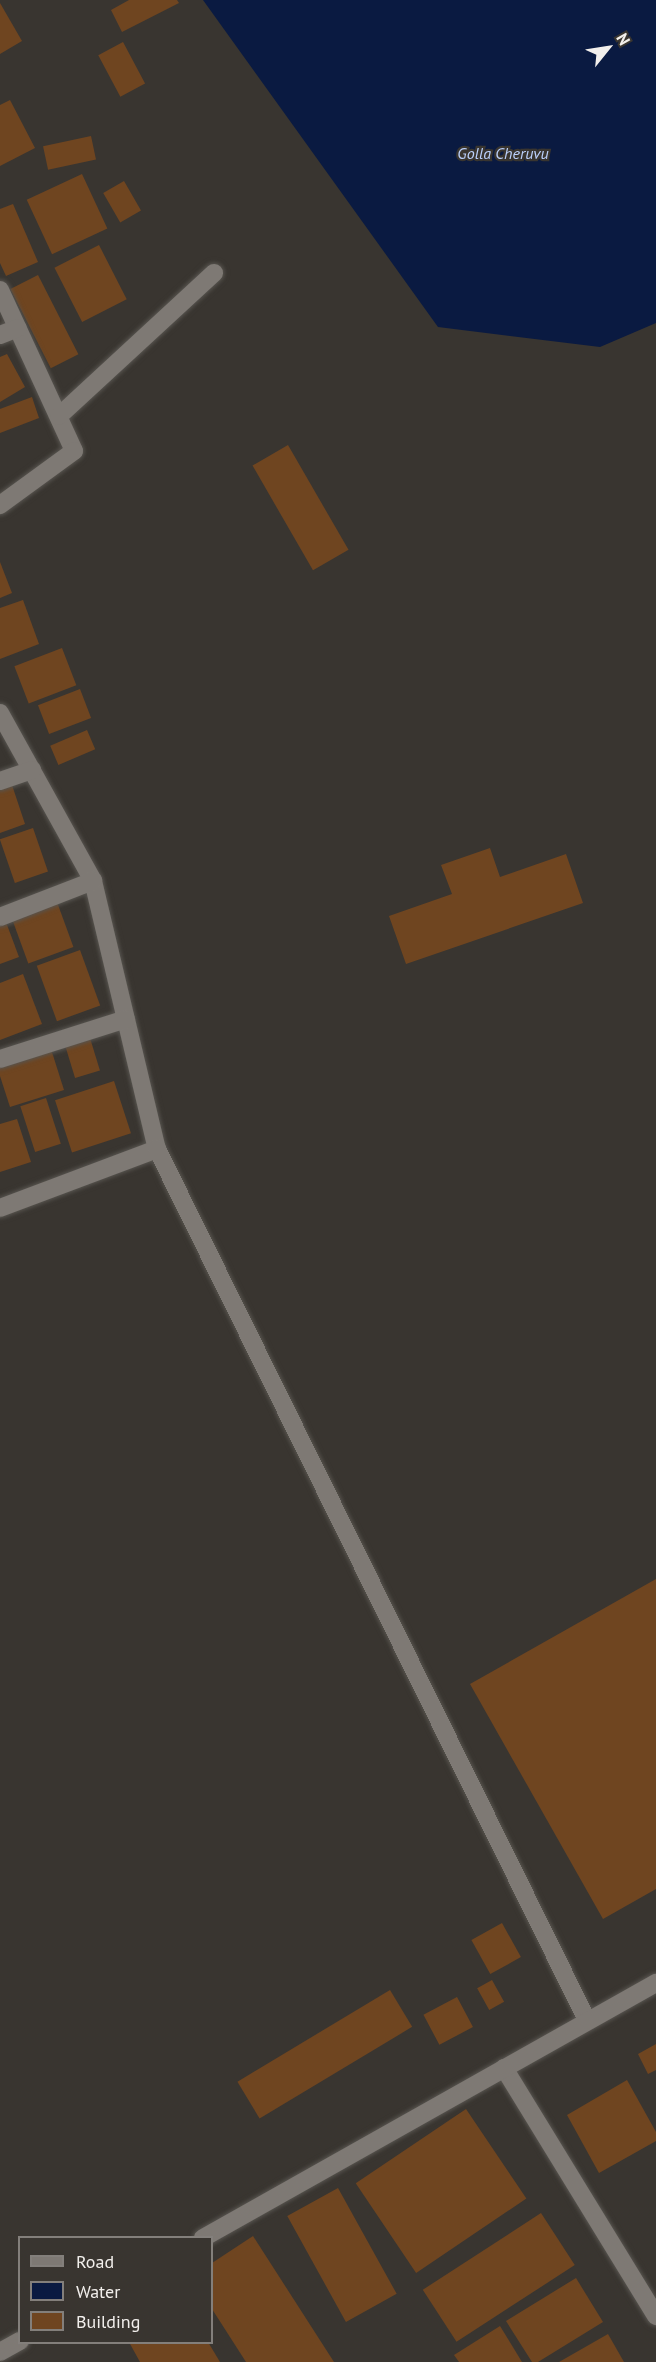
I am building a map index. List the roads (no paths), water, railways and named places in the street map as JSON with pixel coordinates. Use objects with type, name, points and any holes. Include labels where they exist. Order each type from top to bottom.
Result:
[{"type":"street","points":[[59,416],[214,273]]},
{"type":"street","points":[[0,290],[75,451],[0,505]]},
{"type":"street","points":[[0,335],[18,328]]},
{"type":"street","points":[[0,713],[93,881],[157,1149],[587,2020]]},
{"type":"street","points":[[0,782],[32,770]]},
{"type":"street","points":[[0,917],[93,881]]},
{"type":"street","points":[[0,1059],[126,1019]]},
{"type":"street","points":[[0,1208],[157,1149]]},
{"type":"street","points":[[207,2236],[656,1983]]},
{"type":"street","points":[[504,2068],[656,2316]]},
{"type":"street","points":[[0,2352],[18,2342]]},
{"type":"water","name":"Golla Cheruvu","points":[[203,0],[656,0],[656,323],[600,347],[438,327]]}]
